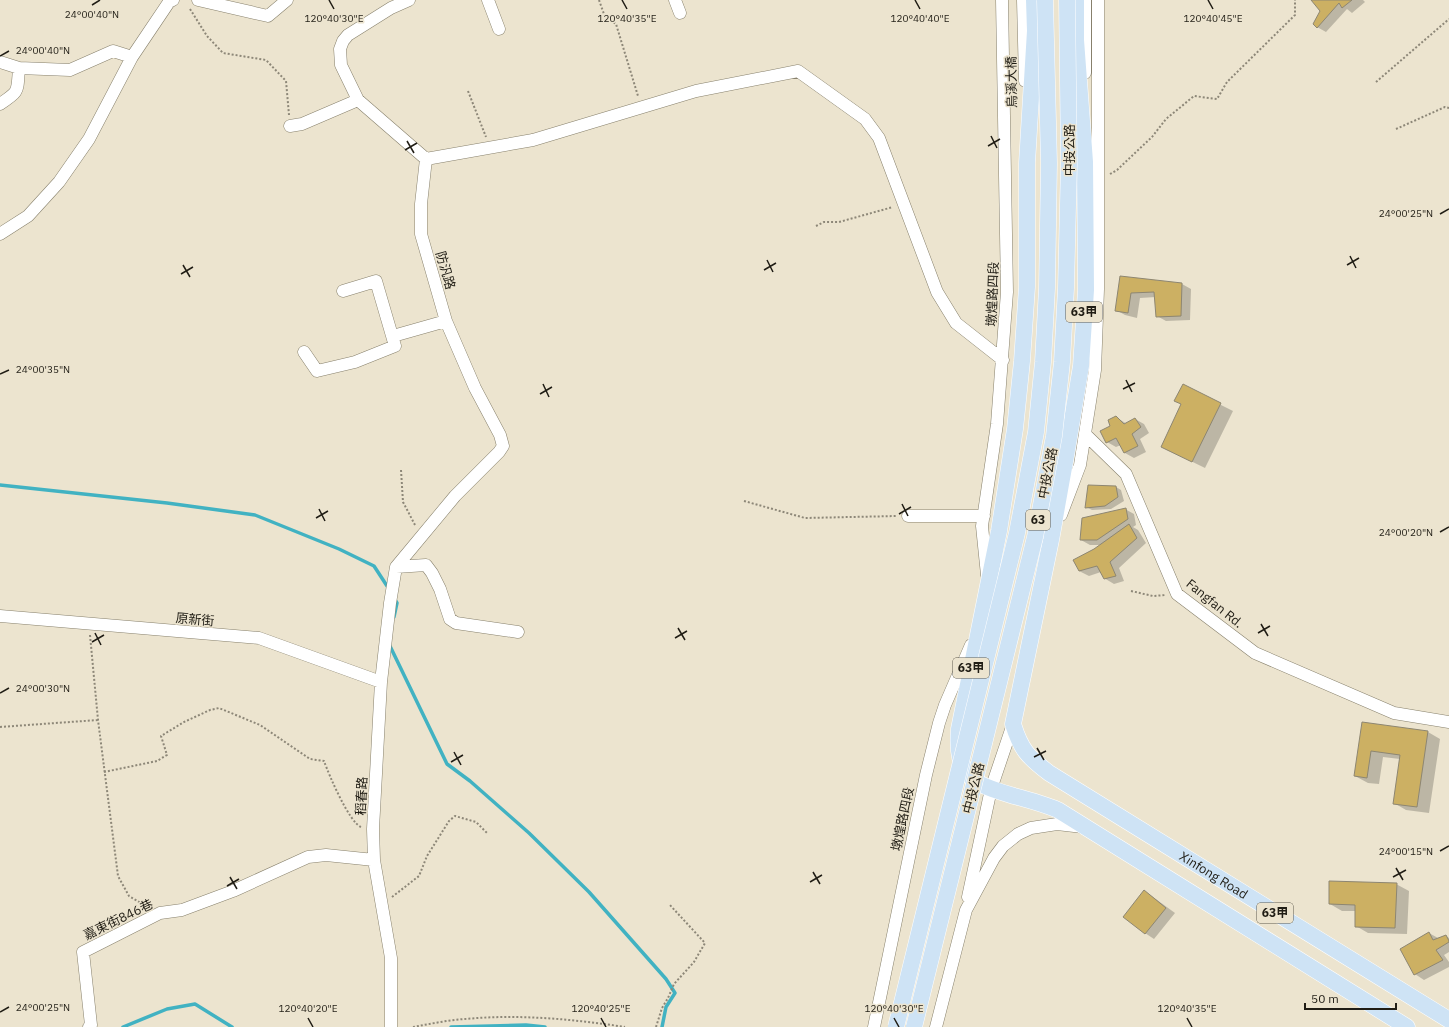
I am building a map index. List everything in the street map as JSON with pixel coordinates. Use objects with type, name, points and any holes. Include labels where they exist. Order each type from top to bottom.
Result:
[{"type":"main road","points":[[1027,164],[1035,31],[1034,0]]},
{"type":"main road","name":"中投公路","points":[[896,1027],[1017,533],[1036,432],[1043,362],[1047,288],[1049,163],[1045,0]]},
{"type":"main road","name":"中投公路","points":[[914,1027],[1035,537],[1054,436],[1062,362],[1066,288],[1069,163],[1067,0]]},
{"type":"main road","points":[[1076,0],[1076,40],[1085,162]]},
{"type":"main road","name":"63甲","points":[[1013,724],[1051,540],[1081,366],[1086,290],[1085,162]]},
{"type":"main road","name":"63甲","points":[[1027,164],[1027,287],[1022,361],[1012,444],[999,531],[959,729],[959,756],[964,768],[971,778],[981,785],[1046,805],[1058,810],[1088,828]]},
{"type":"main road","name":"Xinfong Road","points":[[1013,724],[1025,752],[1034,762],[1050,773],[1101,806],[1449,1020]]},
{"type":"main road","name":"Xinfong Road","points":[[1088,828],[1407,1027]]},
{"type":"main road","points":[[1269,941],[1285,919]]},
{"type":"street","points":[[0,234],[28,216],[59,182],[89,138],[132,57],[169,2],[173,0]]},
{"type":"street","points":[[194,2],[268,16],[287,0]]},
{"type":"street","points":[[409,0],[391,8],[348,35],[343,41],[340,49],[341,65],[358,100],[426,159],[533,140],[696,91],[798,71],[865,119],[879,138],[937,292],[956,323],[1003,360]]},
{"type":"street","points":[[488,0],[499,29]]},
{"type":"street","points":[[675,0],[680,13]]},
{"type":"street","name":"墩煌路四段","points":[[988,588],[982,526],[997,424],[1008,292],[1002,0]]},
{"type":"street","name":"烏溪大橋","points":[[1023,0],[1027,164]]},
{"type":"street","points":[[1085,0],[1085,162]]},
{"type":"street","points":[[1051,540],[1080,465],[1086,434],[1094,370],[1098,289],[1098,0]]},
{"type":"street","points":[[0,62],[18,68],[70,70],[113,51],[132,57]]},
{"type":"street","points":[[0,104],[15,94],[17,89],[18,68]]},
{"type":"street","points":[[290,126],[302,124],[358,100]]},
{"type":"street","name":"防汎路","points":[[396,567],[455,496],[499,452],[503,446],[500,435],[475,388],[446,321],[421,234],[421,204],[426,159]]},
{"type":"street","points":[[304,352],[317,371],[355,362],[395,346],[376,281],[343,291]]},
{"type":"street","points":[[393,336],[446,321]]},
{"type":"street","name":"Fangfan Rd.","points":[[1086,434],[1126,474],[1177,594],[1255,653],[1394,713],[1449,722]]},
{"type":"street","points":[[908,516],[984,516]]},
{"type":"street","points":[[396,567],[426,565],[432,572],[440,589],[450,619],[456,623],[518,632]]},
{"type":"street","name":"稻春路","points":[[391,1027],[391,958],[374,860],[373,829],[381,682],[390,603],[396,567]]},
{"type":"street","name":"原新街","points":[[0,616],[259,638],[381,682]]},
{"type":"street","name":"墩煌路四段","points":[[874,1027],[926,775],[939,723],[945,705],[981,624]]},
{"type":"street","points":[[936,1027],[966,910],[991,789],[1013,724]]},
{"type":"street","points":[[966,910],[994,858],[1003,846],[1018,834],[1031,828],[1046,825],[1058,824],[1088,828]]},
{"type":"street","name":"嘉東街846巷","points":[[90,1027],[83,952],[160,913],[182,910],[233,891],[308,857],[326,855],[374,860]]},
{"type":"path","points":[[599,0],[605,17],[616,24],[641,107]]},
{"type":"path","points":[[1098,180],[1117,170],[1152,137],[1166,120],[1194,96],[1217,99],[1227,82],[1295,15],[1295,0]]},
{"type":"path","points":[[194,2],[189,8],[207,36],[223,53],[266,60],[286,81],[290,126]]},
{"type":"path","points":[[1376,82],[1449,19]]},
{"type":"path","points":[[468,91],[490,148]]},
{"type":"path","points":[[1396,129],[1445,107],[1449,108]]},
{"type":"path","points":[[816,226],[824,222],[839,222],[853,219],[904,204]]},
{"type":"path","points":[[401,470],[403,502],[421,537]]},
{"type":"path","points":[[744,501],[805,518],[908,516]]},
{"type":"path","points":[[1130,591],[1153,596],[1177,594]]},
{"type":"path","points":[[88,624],[104,772],[118,876],[129,896],[141,904],[160,913]]},
{"type":"path","points":[[104,772],[158,761],[167,755],[161,736],[197,716],[219,708],[260,725],[310,759],[324,761],[334,787],[354,821],[359,827],[373,829]]},
{"type":"path","points":[[0,727],[98,720]]},
{"type":"path","points":[[382,905],[419,876],[427,856],[449,821],[455,816],[476,822],[487,834]]},
{"type":"path","points":[[656,1027],[662,1008],[674,984],[694,962],[705,943],[669,904]]},
{"type":"path","points":[[413,1027],[464,1019],[517,1016],[578,1020],[625,1027]]},
{"type":"building","points":[[1311,0],[1352,0],[1342,8],[1339,3],[1317,28],[1313,24],[1320,11]]},
{"type":"building","points":[[1120,276],[1182,283],[1181,316],[1156,317],[1154,292],[1131,293],[1128,313],[1115,311]]},
{"type":"building","points":[[1183,384],[1221,403],[1192,462],[1161,447],[1181,404],[1174,401]]},
{"type":"building","points":[[1116,416],[1124,424],[1135,418],[1141,427],[1132,434],[1138,446],[1124,453],[1116,438],[1106,443],[1100,431],[1110,426],[1108,420]]},
{"type":"building","points":[[1088,485],[1116,486],[1118,497],[1105,506],[1085,508]]},
{"type":"building","points":[[1126,508],[1128,519],[1097,540],[1080,540],[1082,518]]},
{"type":"building","points":[[1129,524],[1137,538],[1110,562],[1116,576],[1104,579],[1097,566],[1079,571],[1073,560],[1094,549]]},
{"type":"building","points":[[1362,722],[1428,731],[1417,807],[1393,804],[1400,755],[1371,751],[1367,778],[1354,776]]},
{"type":"building","points":[[1329,881],[1397,883],[1395,928],[1355,927],[1355,905],[1329,904]]},
{"type":"building","points":[[1144,890],[1166,908],[1145,934],[1123,917]]},
{"type":"building","points":[[1429,932],[1433,940],[1446,935],[1449,941],[1436,950],[1443,960],[1414,975],[1400,949]]},
{"type":"waterway","points":[[0,485],[167,503],[255,515],[339,549],[374,566],[389,589]]},
{"type":"waterway","points":[[394,598],[397,603],[394,617]]},
{"type":"waterway","points":[[389,644],[447,764],[470,781],[529,833],[589,892],[666,979],[675,993],[666,1007],[662,1027]]},
{"type":"waterway","points":[[123,1027],[167,1009],[195,1004],[232,1027]]},
{"type":"waterway","points":[[451,1027],[526,1025],[545,1027]]}]
